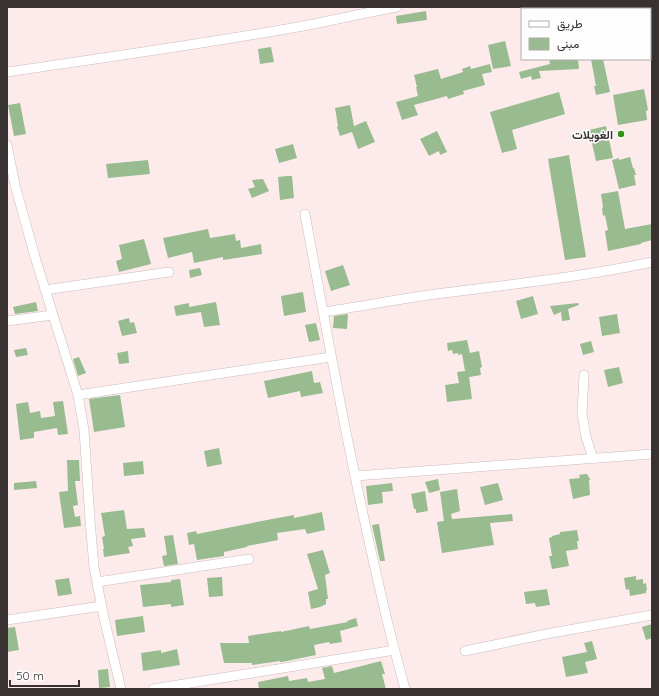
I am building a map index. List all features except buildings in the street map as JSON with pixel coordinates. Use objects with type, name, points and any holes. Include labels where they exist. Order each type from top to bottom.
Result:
[{"type":"street","points":[[7,72],[124,55],[313,24],[398,7]]},
{"type":"street","points":[[7,145],[15,185],[35,257],[78,395],[84,430],[94,567],[121,689]]},
{"type":"street","points":[[305,214],[331,357],[355,476],[384,608],[405,689]]},
{"type":"street","points":[[323,312],[617,270],[652,262]]},
{"type":"street","points":[[45,290],[169,272]]},
{"type":"street","points":[[7,321],[53,315]]},
{"type":"street","points":[[78,395],[331,357]]},
{"type":"street","points":[[584,375],[582,413],[586,437],[593,459]]},
{"type":"street","points":[[355,476],[652,454]]},
{"type":"street","points":[[97,582],[249,559]]},
{"type":"street","points":[[7,620],[102,606]]},
{"type":"street","points":[[465,651],[546,634],[652,616]]},
{"type":"street","points":[[153,689],[395,650]]},
{"type":"place","name":"الغويلات","points":[[621,134]]}]
